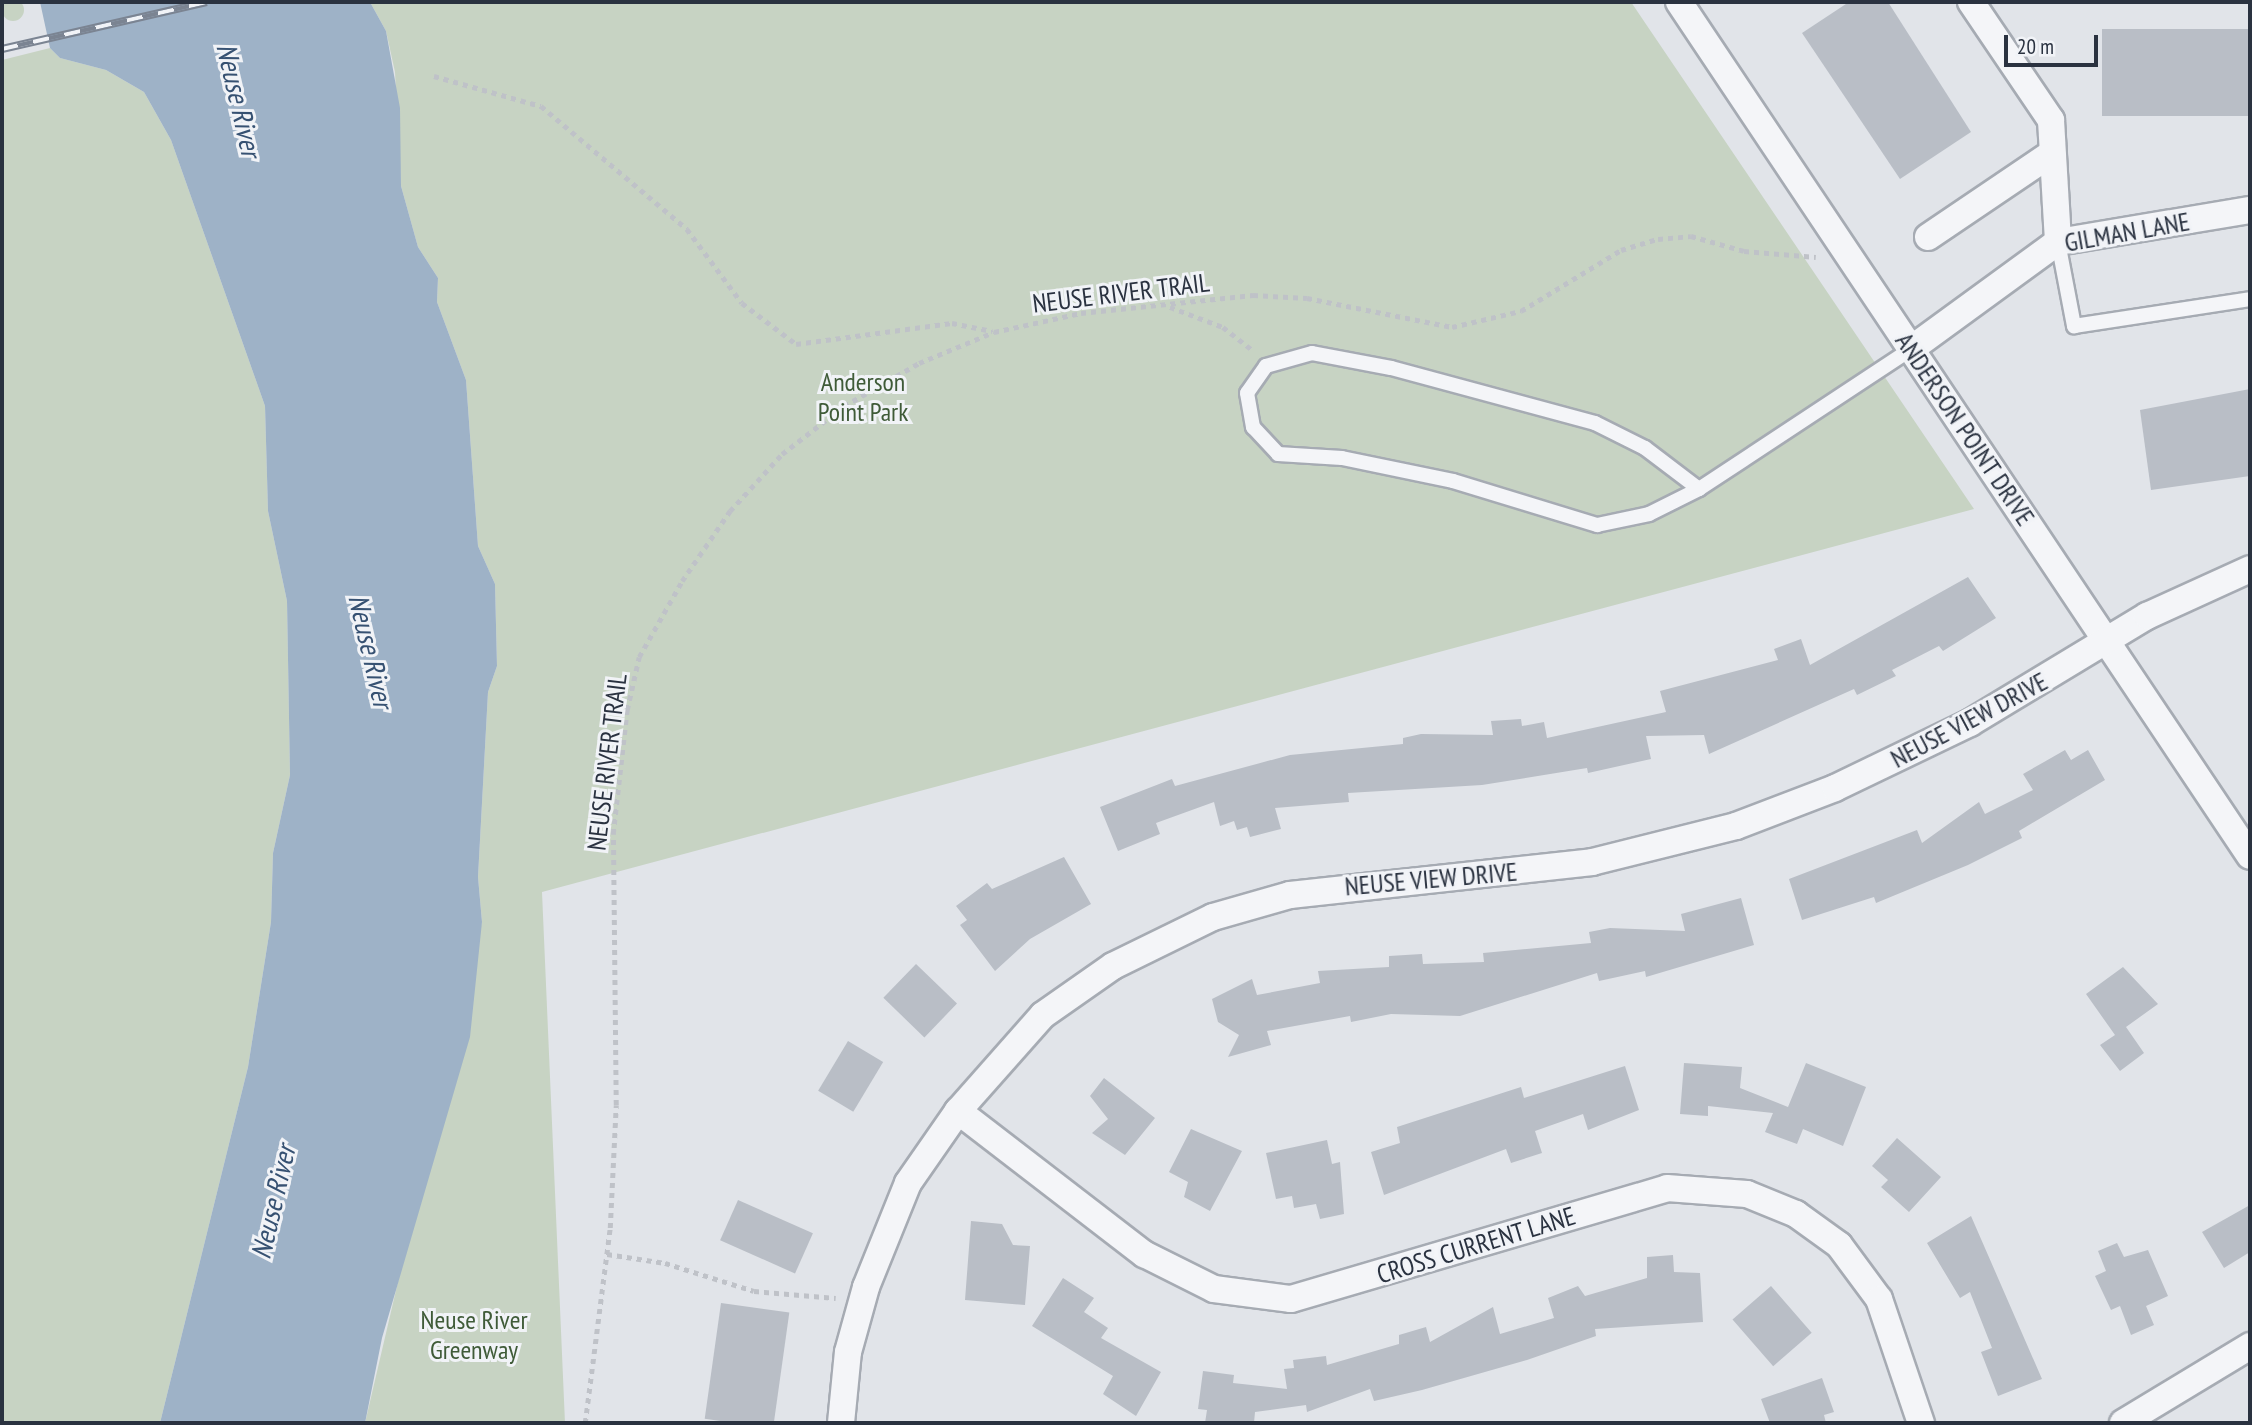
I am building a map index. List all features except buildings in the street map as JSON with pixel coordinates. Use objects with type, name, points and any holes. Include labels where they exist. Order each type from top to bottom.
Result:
[{"type":"street","name":"ANDERSON POINT DRIVE","points":[[1679,2],[2250,856]]},
{"type":"street","points":[[1971,2],[2051,120],[2058,242]]},
{"type":"street","points":[[1928,237],[2052,153]]},
{"type":"street","name":"GILMAN LANE","points":[[1911,349],[2058,242],[2250,210]]},
{"type":"street","name":"NEUSE VIEW DRIVE","points":[[841,1423],[848,1352],[866,1287],[908,1183],[958,1111],[1043,1015],[1113,966],[1213,917],[1354,884],[1592,862],[1736,826],[1835,788],[1970,723],[2106,642],[2250,569]]},
{"type":"street","name":"CROSS CURRENT LANE","points":[[958,1111],[1144,1254],[1214,1289],[1291,1299],[1667,1188],[1747,1194],[1796,1214],[1839,1245],[1879,1299],[1921,1423]]},
{"type":"street","points":[[2123,1423],[2250,1346]]},
{"type":"lane","points":[[2058,242],[2074,326],[2250,299]]},
{"type":"lane","points":[[1699,489],[1645,448],[1595,423],[1514,397],[1312,353],[1266,366],[1247,393],[1253,427],[1278,454],[1342,458],[1453,481],[1597,525],[1649,514],[1699,489],[1911,349]]},
{"type":"path","points":[[434,76],[541,106],[687,229],[742,303],[796,344],[952,323],[994,332]]},
{"type":"path","name":"NEUSE RIVER TRAIL","points":[[585,1423],[607,1254],[616,1105],[613,834],[639,657],[730,511],[782,454],[908,369],[994,332],[1081,313],[1170,307],[1253,295],[1307,298],[1452,327],[1521,311],[1621,250],[1658,239],[1690,236],[1744,251],[1820,257]]},
{"type":"path","points":[[1170,307],[1223,327],[1266,366]]},
{"type":"path","points":[[607,1254],[665,1263],[754,1291],[838,1298]]},
{"type":"green space","points":[[13,-1],[21,2],[24,10],[21,18],[13,21],[5,18],[2,10],[5,2]]},
{"type":"green space","name":"Anderson Point Park","points":[[370,2],[1631,2],[1974,509],[542,892],[565,1423],[365,1423],[482,922],[478,877],[488,692],[497,666],[495,584],[478,546],[466,380],[437,302],[438,278],[418,247],[401,186],[395,72],[386,31]]},
{"type":"green space","points":[[50,48],[60,58],[106,70],[144,92],[171,140],[265,406],[268,511],[287,601],[290,775],[273,853],[271,922],[248,1067],[160,1423],[2,1423],[2,60]]},
{"type":"water","name":"Neuse River","points":[[40,2],[370,2],[386,31],[400,108],[401,186],[418,247],[438,278],[437,302],[466,380],[478,546],[495,584],[497,666],[488,692],[478,877],[482,922],[470,1037],[382,1338],[365,1423],[160,1423],[248,1067],[271,922],[273,853],[290,775],[287,601],[268,511],[265,406],[171,140],[144,92],[106,70],[60,58],[50,48]]},
{"type":"railway","points":[[2,49],[207,2]]},
{"type":"park label","name":"Neuse River Greenway","points":[[474,1335]]}]
